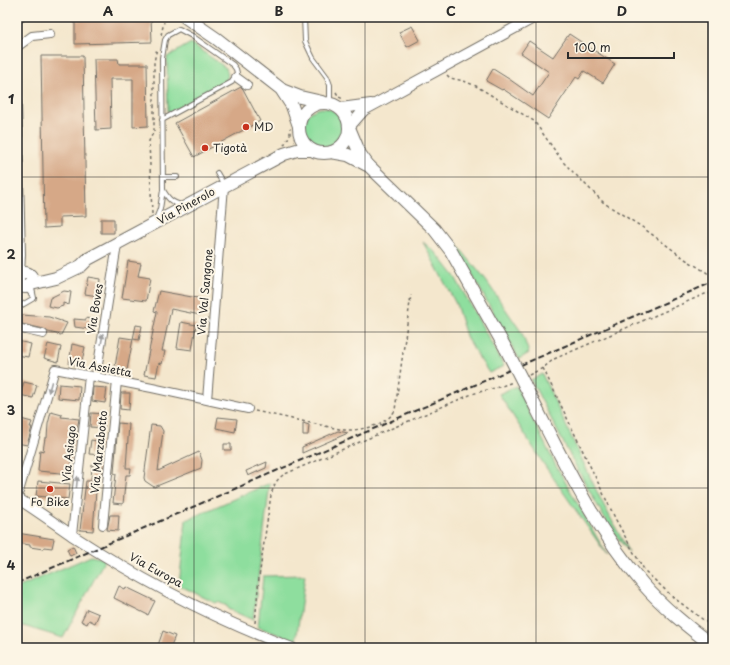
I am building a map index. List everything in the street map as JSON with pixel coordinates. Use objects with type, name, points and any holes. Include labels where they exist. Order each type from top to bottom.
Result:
[{"type":"main road","points":[[185,17],[217,39],[281,89],[300,97],[331,101],[346,113],[360,154],[368,165],[434,230],[451,252],[506,349],[596,520],[643,584],[662,604],[688,627],[713,646]]},
{"type":"main road","points":[[281,89],[292,106],[296,128],[305,144],[312,150],[348,155],[368,165]]},
{"type":"main road","points":[[281,151],[306,110],[313,105],[331,101]]},
{"type":"main road","points":[[331,152],[344,144],[348,138],[350,128]]},
{"type":"main road","name":"Via Pinerolo","points":[[21,282],[46,276],[72,264],[88,260],[117,245],[153,220],[190,204],[224,186],[281,151],[312,150]]},
{"type":"street","points":[[350,128],[364,110],[535,17]]},
{"type":"street","points":[[17,47],[32,36],[50,34]]},
{"type":"street","points":[[236,77],[247,85]]},
{"type":"street","points":[[331,101],[357,106],[377,103]]},
{"type":"street","points":[[17,103],[21,282]]},
{"type":"street","name":"Via Val Sangone","points":[[207,400],[224,186]]},
{"type":"street","name":"Via Boves","points":[[92,377],[117,245]]},
{"type":"street","points":[[17,328],[43,334]]},
{"type":"street","name":"Via Assietta","points":[[17,498],[55,369],[248,409]]},
{"type":"street","name":"Via Asiago","points":[[72,535],[92,377]]},
{"type":"street","name":"Via Marzabotto","points":[[103,525],[117,381]]},
{"type":"street","name":"Via Europa","points":[[17,498],[72,535],[166,590],[254,633],[292,648]]},
{"type":"lane","points":[[304,17],[305,41],[308,50],[327,77],[330,85],[331,101]]},
{"type":"lane","points":[[153,220],[160,209],[163,190],[162,120],[162,54],[168,34],[179,29],[198,40],[233,65],[237,73],[232,82],[162,120]]},
{"type":"lane","points":[[217,173],[224,186]]},
{"type":"lane","points":[[163,177],[177,176]]},
{"type":"lane","points":[[163,190],[168,198],[175,203],[181,205],[190,204]]},
{"type":"lane","points":[[17,308],[34,298],[21,282]]},
{"type":"path","points":[[17,26],[21,22],[32,17]]},
{"type":"path","points":[[161,36],[164,22]]},
{"type":"path","points":[[153,220],[151,213],[149,141],[154,131],[154,62],[159,43]]},
{"type":"path","points":[[440,69],[450,78],[464,81],[476,86],[534,121],[563,162],[604,203],[642,227],[685,259],[709,274]]},
{"type":"path","points":[[331,101],[335,92],[339,97],[353,102],[357,106]]},
{"type":"path","points":[[281,151],[284,144],[296,128]]},
{"type":"path","points":[[153,220],[155,211]]},
{"type":"path","points":[[254,633],[259,577],[271,495],[274,484],[278,478],[472,394],[521,380],[543,368],[554,359],[713,292]]},
{"type":"path","points":[[248,409],[344,430],[365,428],[389,418],[395,410],[411,295]]},
{"type":"path","points":[[543,368],[613,513],[645,571],[674,598],[713,627]]},
{"type":"green space","points":[[191,43],[226,68],[226,81],[171,112],[168,112],[167,57]]},
{"type":"green space","points":[[323,108],[331,110],[337,114],[341,120],[343,128],[341,136],[337,142],[331,146],[323,148],[315,146],[309,142],[305,136],[303,128],[305,120],[309,114],[315,110]]},
{"type":"green space","points":[[444,235],[455,242],[487,282],[522,333],[529,353],[519,359],[465,262]]},
{"type":"green space","points":[[423,242],[438,255],[455,277],[504,366],[489,373],[467,339],[456,304]]},
{"type":"green space","points":[[542,374],[599,496],[629,553],[609,526],[531,380]]},
{"type":"green space","points":[[516,386],[555,464],[607,555],[545,466],[499,394]]},
{"type":"green space","points":[[270,483],[253,620],[228,609],[227,606],[218,602],[215,603],[179,585],[186,520]]},
{"type":"green space","points":[[91,556],[105,559],[63,638],[17,624],[17,588]]},
{"type":"green space","points":[[305,575],[296,641],[258,627],[263,576]]},
{"type":"building","points":[[128,17],[151,17],[152,42],[75,44],[75,20],[128,19]]},
{"type":"building","points":[[412,26],[420,40],[407,47],[399,32]]},
{"type":"building","points":[[569,34],[615,64],[603,83],[584,71],[579,79],[576,77],[548,119],[503,89],[502,90],[486,81],[493,69],[533,96],[549,72],[521,53],[529,41],[553,57]]},
{"type":"building","points":[[41,56],[83,56],[86,216],[60,217],[60,227],[44,228]]},
{"type":"building","points":[[94,59],[118,59],[119,64],[147,64],[148,126],[133,127],[133,79],[110,79],[111,129],[96,130]]},
{"type":"building","points":[[241,87],[260,121],[194,157],[175,123]]},
{"type":"building","points":[[101,219],[114,219],[114,233],[101,233]]},
{"type":"building","points":[[128,261],[141,263],[138,276],[150,278],[146,301],[122,298]]},
{"type":"building","points":[[88,277],[100,279],[98,296],[85,294]]},
{"type":"building","points":[[64,291],[71,292],[69,305],[63,303],[63,306],[57,308],[48,306],[50,298]]},
{"type":"building","points":[[159,291],[203,299],[200,315],[171,309],[162,351],[165,351],[162,364],[159,363],[156,377],[144,375],[157,312],[154,311]]},
{"type":"building","points":[[22,315],[49,317],[67,323],[61,335],[22,324]]},
{"type":"building","points":[[86,318],[95,320],[93,327],[89,326],[89,329],[75,327],[74,319],[86,320]]},
{"type":"building","points":[[181,322],[196,325],[192,350],[177,348]]},
{"type":"building","points":[[136,325],[142,326],[139,340],[133,339]]},
{"type":"building","points":[[120,337],[133,339],[127,370],[115,367]]},
{"type":"building","points":[[17,341],[31,344],[28,357],[17,355]]},
{"type":"building","points":[[48,344],[61,347],[58,362],[44,358]]},
{"type":"building","points":[[72,344],[85,347],[81,366],[69,364]]},
{"type":"building","points":[[24,382],[37,385],[33,398],[20,395]]},
{"type":"building","points":[[59,384],[80,386],[79,400],[58,398]]},
{"type":"building","points":[[93,387],[107,388],[105,403],[92,401]]},
{"type":"building","points":[[121,393],[130,393],[129,410],[120,409]]},
{"type":"building","points":[[51,412],[62,415],[61,417],[79,419],[73,451],[71,474],[38,471],[40,450],[43,451],[45,438],[47,438]]},
{"type":"building","points":[[91,413],[105,414],[104,428],[90,427]]},
{"type":"building","points":[[218,417],[237,419],[235,432],[216,428]]},
{"type":"building","points":[[17,418],[32,422],[27,445],[17,443]]},
{"type":"building","points":[[118,423],[129,424],[126,468],[131,468],[130,475],[126,475],[123,504],[113,503]]},
{"type":"building","points":[[303,423],[309,425],[308,435],[303,435]]},
{"type":"building","points":[[151,425],[160,426],[163,431],[158,471],[199,452],[202,460],[201,468],[154,487],[145,481],[144,478]]},
{"type":"building","points":[[338,431],[348,433],[302,453],[302,447]]},
{"type":"building","points":[[91,440],[102,442],[101,455],[89,454]]},
{"type":"building","points":[[224,444],[231,444],[231,450],[224,450]]},
{"type":"building","points":[[267,462],[266,468],[248,476],[246,471]]},
{"type":"building","points":[[92,465],[103,466],[102,477],[97,477],[93,531],[80,530],[86,481],[91,481]]},
{"type":"building","points":[[38,481],[70,484],[68,499],[36,496]]},
{"type":"building","points":[[110,515],[119,515],[118,531],[107,530]]},
{"type":"building","points":[[17,533],[54,539],[52,548],[44,547],[43,549],[17,543]]},
{"type":"building","points":[[73,546],[76,553],[70,556],[67,549]]},
{"type":"building","points":[[119,586],[125,589],[126,587],[155,601],[148,615],[114,598]]},
{"type":"building","points":[[87,609],[99,614],[95,623],[89,620],[87,624],[81,621]]},
{"type":"building","points":[[163,631],[175,636],[170,648],[157,648]]},
{"type":"railway","points":[[17,583],[713,282]]},
{"type":"place","name":"MD","points":[[246,127]]},
{"type":"place","name":"Tigotà","points":[[205,148]]},
{"type":"place","name":"Fo Bike","points":[[50,489]]}]
